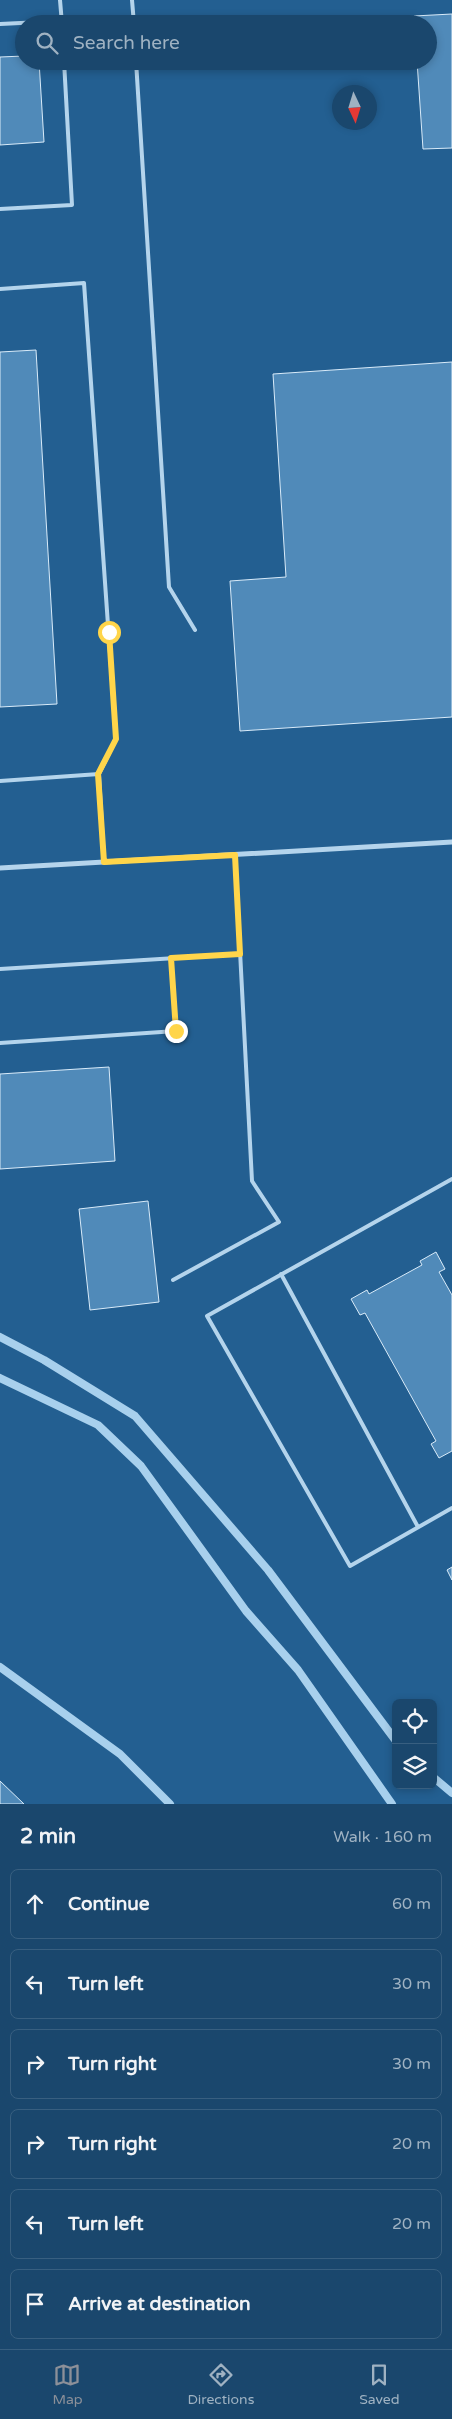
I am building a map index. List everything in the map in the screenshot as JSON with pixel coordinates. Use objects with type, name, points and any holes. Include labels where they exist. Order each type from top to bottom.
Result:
[{"type":"street","points":[[0,868],[452,842]]},
{"type":"lane","points":[[60,0],[61,15]]},
{"type":"lane","points":[[132,0],[133,15]]},
{"type":"lane","points":[[0,24],[15,24]]},
{"type":"lane","points":[[0,209],[72,205],[64,70]]},
{"type":"lane","points":[[137,70],[169,587],[195,630]]},
{"type":"lane","points":[[0,289],[84,283],[116,739],[98,774],[104,862]]},
{"type":"lane","points":[[0,781],[98,774]]},
{"type":"lane","points":[[173,1280],[279,1222],[252,1180],[235,855]]},
{"type":"lane","points":[[0,970],[240,954]]},
{"type":"lane","points":[[0,1043],[176,1031],[171,958]]},
{"type":"lane","points":[[452,1179],[208,1316],[350,1566],[452,1508]]},
{"type":"lane","points":[[281,1274],[418,1527]]},
{"type":"building","points":[[452,14],[452,148],[423,149],[418,70],[437,70],[437,15],[433,15]]},
{"type":"building","points":[[15,56],[15,70],[40,70],[44,142],[0,145],[0,57]]},
{"type":"building","points":[[36,350],[57,704],[0,707],[0,352]]},
{"type":"building","points":[[452,362],[452,717],[240,731],[230,581],[286,577],[273,374]]},
{"type":"building","points":[[109,1067],[115,1161],[0,1169],[0,1074]]},
{"type":"building","points":[[148,1201],[159,1302],[90,1310],[79,1209]]},
{"type":"building","points":[[436,1252],[445,1269],[439,1272],[452,1295],[452,1451],[439,1458],[431,1444],[436,1441],[365,1313],[360,1315],[351,1299],[367,1290],[369,1294],[422,1265],[420,1261]]},
{"type":"building","points":[[452,1567],[452,1580],[447,1570]]},
{"type":"building","points":[[0,1781],[24,1804],[0,1804]]},
{"type":"waterway","points":[[0,1337],[44,1360],[135,1416],[268,1570],[392,1736]]},
{"type":"waterway","points":[[0,1378],[98,1425],[141,1466],[246,1611],[298,1670],[392,1804]]},
{"type":"waterway","points":[[0,1667],[120,1754],[170,1804]]},
{"type":"waterway","points":[[437,1780],[452,1793]]},
{"type":"route","points":[[109,632],[116,739],[98,774],[104,862],[235,855],[240,954],[171,958],[176,1031]]}]
